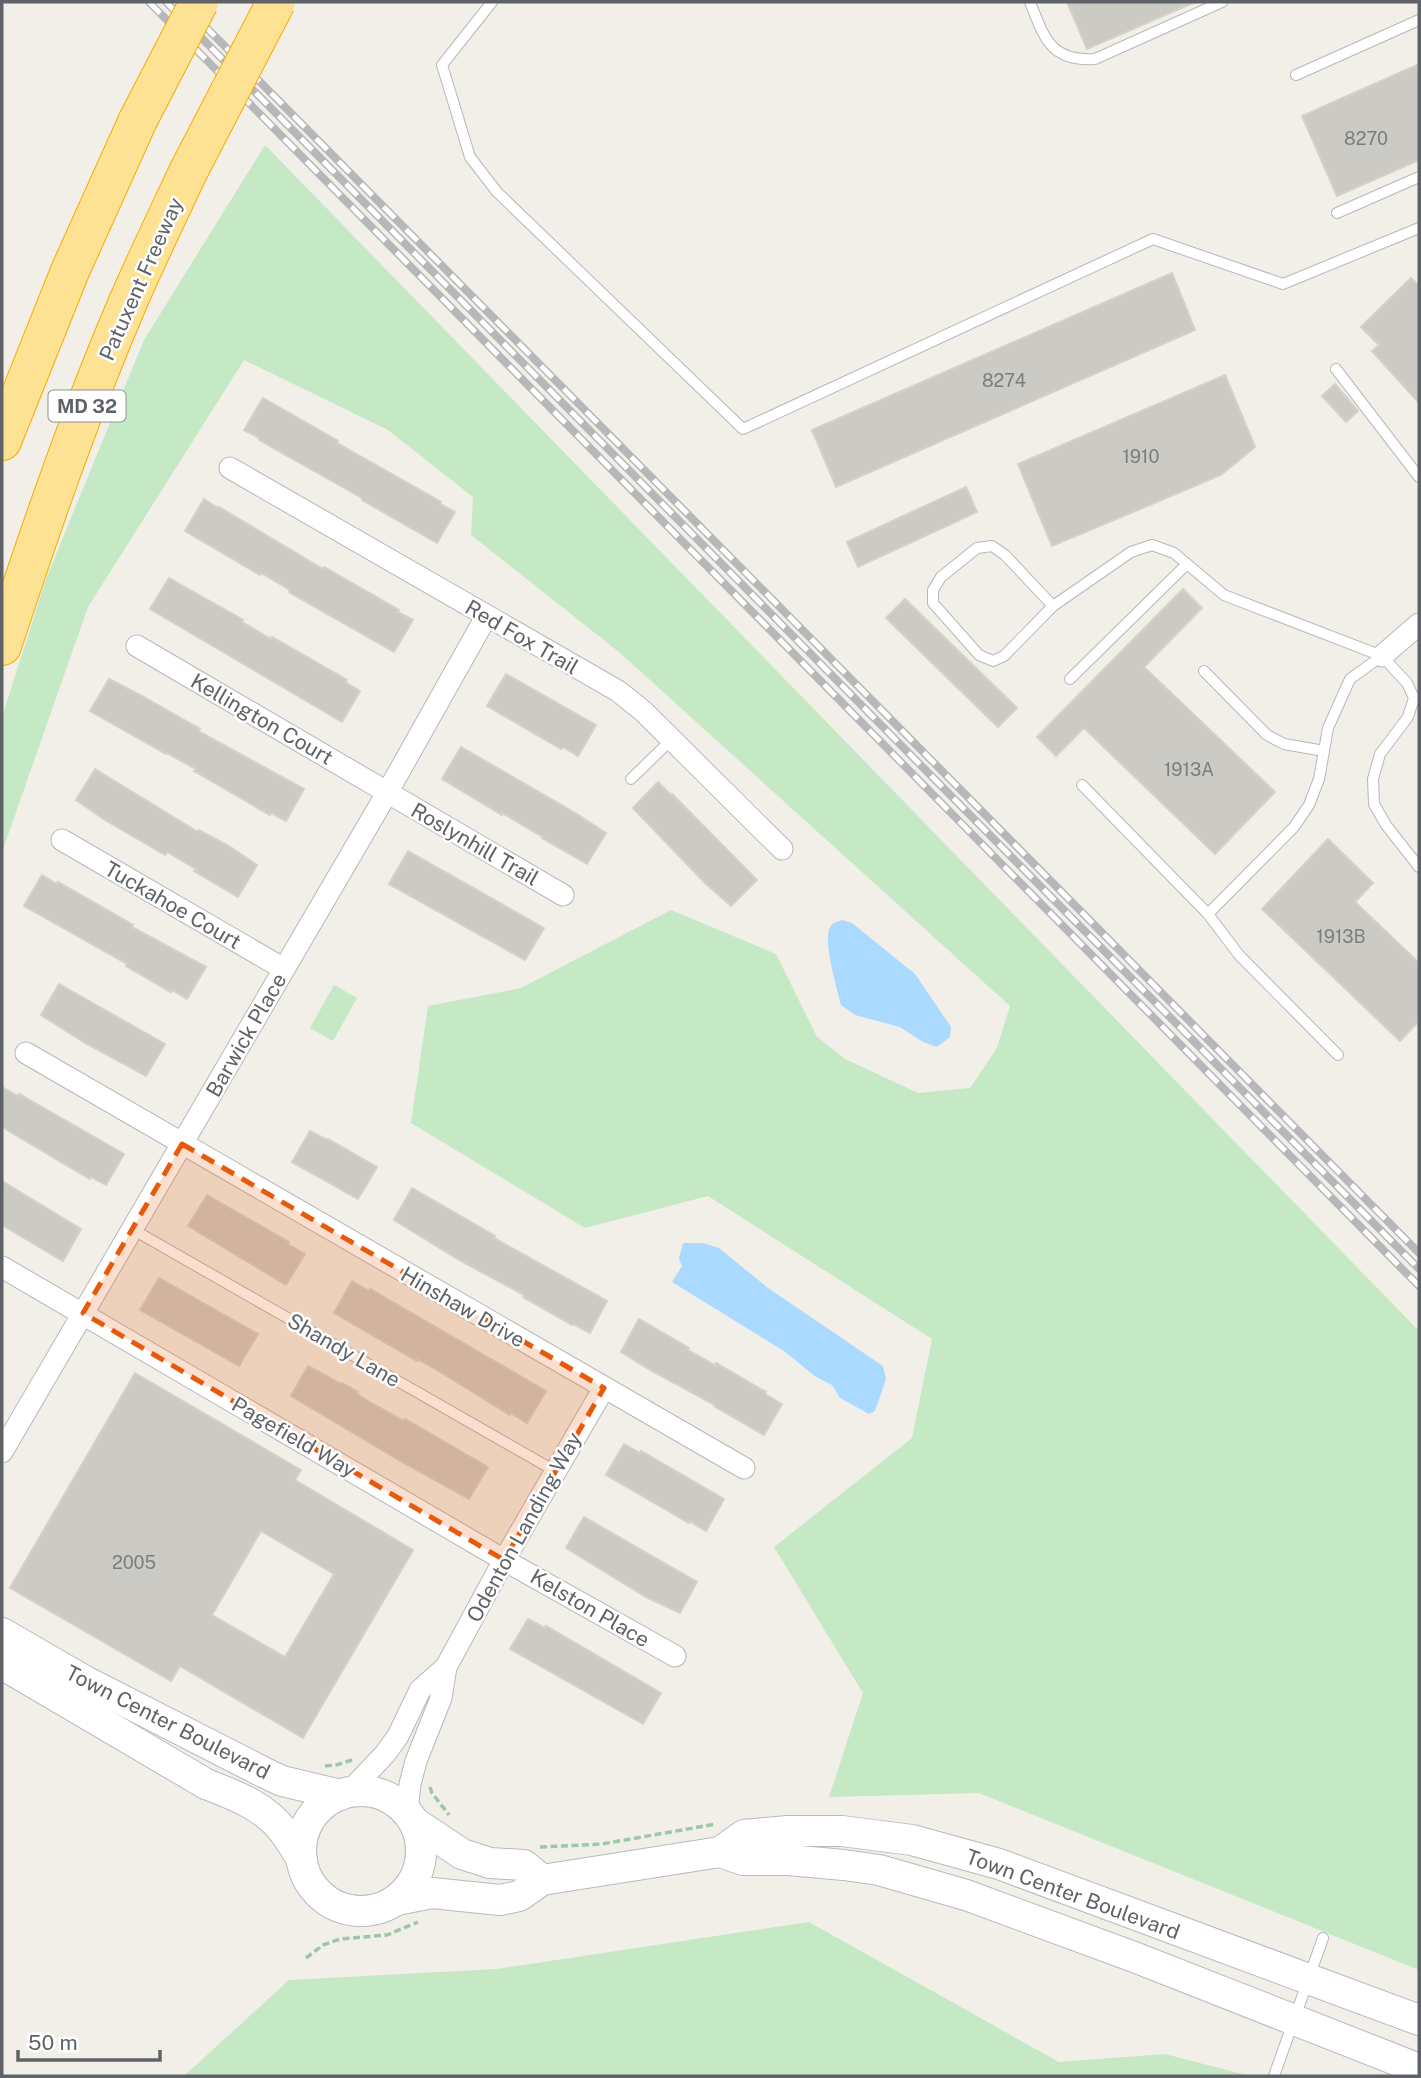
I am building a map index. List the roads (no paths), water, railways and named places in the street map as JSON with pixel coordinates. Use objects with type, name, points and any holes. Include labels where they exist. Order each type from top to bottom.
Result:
[{"type":"highway","name":"MD 32","points":[[2,441],[70,271],[138,120],[199,2]]},
{"type":"highway","name":"Patuxent Freeway","points":[[2,646],[36,543],[128,302],[188,172],[276,2]]},
{"type":"street","name":"Red Fox Trail","points":[[230,468],[618,691],[643,711],[782,849]]},
{"type":"street","name":"Barwick Place","points":[[2,1452],[387,793],[486,617]]},
{"type":"street","points":[[1382,656],[1419,624]]},
{"type":"street","name":"Kellington Court","points":[[137,646],[387,793]]},
{"type":"street","name":"Roslynhill Trail","points":[[387,793],[563,895]]},
{"type":"street","name":"Tuckahoe Court","points":[[62,840],[284,969]]},
{"type":"street","name":"Hinshaw Drive","points":[[26,1054],[744,1468]]},
{"type":"street","name":"Pagefield Way","points":[[2,1267],[505,1560]]},
{"type":"street","name":"Odenton Landing Way","points":[[344,1794],[385,1754],[398,1736],[420,1690],[446,1667],[604,1388]]},
{"type":"street","name":"Kelston Place","points":[[505,1560],[675,1656]]},
{"type":"street","name":"Town Center Boulevard","points":[[2,1633],[85,1681],[282,1781],[344,1794],[372,1792],[385,1796],[397,1802],[411,1817],[462,1854],[490,1863],[524,1865],[542,1880]]},
{"type":"street","name":"Town Center Boulevard","points":[[2,1664],[206,1784],[242,1799],[267,1815],[283,1830],[302,1860],[306,1876],[316,1890],[328,1902],[343,1909],[379,1909],[397,1900],[432,1893],[500,1900],[519,1896],[542,1880],[719,1838],[788,1831],[842,1831],[912,1840],[999,1864],[1419,2020]]},
{"type":"street","name":"Odenton Landing Way","points":[[411,1817],[410,1784],[416,1761],[441,1698],[446,1667]]},
{"type":"street","points":[[302,1860],[302,1843],[307,1826],[316,1812],[329,1801],[344,1794]]},
{"type":"street","points":[[397,1900],[409,1888],[417,1873],[421,1856],[420,1839],[411,1817]]},
{"type":"street","name":"Town Center Boulevard","points":[[719,1838],[743,1860],[799,1861],[879,1870],[966,1895],[1134,1957],[1419,2069]]},
{"type":"lane","points":[[492,2],[442,65],[470,157],[497,192],[743,429],[1153,239],[1283,284],[1419,228]]},
{"type":"lane","points":[[1030,2],[1042,34],[1056,51],[1078,60],[1095,59],[1222,2]]},
{"type":"lane","points":[[1296,75],[1419,20]]},
{"type":"lane","points":[[1337,213],[1419,177]]},
{"type":"lane","points":[[1336,369],[1419,477]]},
{"type":"lane","points":[[1053,606],[1005,555],[992,546],[977,548],[941,577],[933,590],[933,603],[979,654],[993,661],[1004,656],[1053,606],[1131,552],[1152,545],[1174,553],[1224,595],[1382,656],[1407,683],[1415,698],[1408,717],[1380,754],[1373,779],[1374,804],[1386,825],[1419,867]]},
{"type":"lane","points":[[1070,679],[1187,564]]},
{"type":"lane","points":[[1208,914],[1294,827],[1309,805],[1319,779],[1328,728],[1350,679],[1382,656]]},
{"type":"lane","points":[[1204,671],[1267,735],[1284,744],[1324,751]]},
{"type":"lane","points":[[631,779],[672,739]]},
{"type":"lane","points":[[1082,785],[1208,914],[1239,955],[1338,1055]]},
{"type":"lane","name":"Shandy Lane","points":[[132,1229],[555,1471]]},
{"type":"lane","points":[[1274,2076],[1323,1938]]},
{"type":"water","points":[[842,920],[852,923],[915,974],[951,1027],[950,1037],[937,1047],[923,1042],[900,1027],[855,1015],[841,1005],[828,937],[831,926]]},
{"type":"water","points":[[683,1243],[703,1243],[719,1248],[768,1288],[883,1366],[886,1379],[875,1411],[869,1414],[840,1398],[832,1385],[816,1377],[784,1351],[672,1282],[682,1266],[679,1259]]},
{"type":"railway","points":[[149,2],[1419,1286]]},
{"type":"railway","points":[[166,2],[1419,1269]]},
{"type":"railway","points":[[181,2],[1419,1253]]}]
